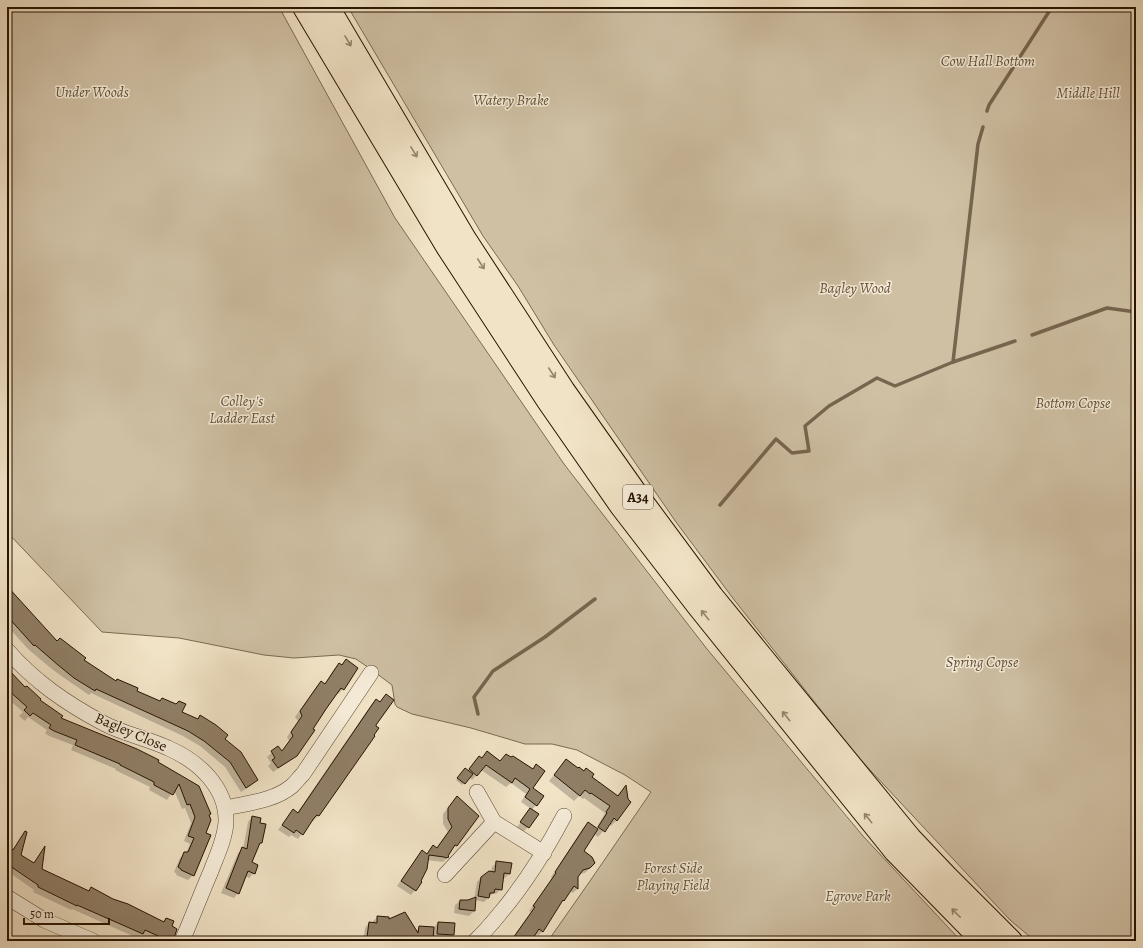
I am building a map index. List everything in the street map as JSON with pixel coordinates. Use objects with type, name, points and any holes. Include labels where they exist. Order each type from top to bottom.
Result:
[{"type":"highway","name":"A34","points":[[304,7],[448,248],[548,401],[621,506],[698,606],[895,851],[983,941]]},
{"type":"highway","name":"A34","points":[[328,7],[465,239],[564,391],[638,496],[712,596],[910,838],[1011,941]]},
{"type":"street","name":"Bagley Close","points":[[7,650],[44,686],[67,702],[105,724],[168,748],[191,761],[210,777],[220,793],[226,808],[226,824],[222,843],[182,941]]},
{"type":"street","points":[[226,808],[260,801],[277,795],[291,786],[302,774],[371,673]]},
{"type":"street","points":[[477,792],[494,822],[544,853]]},
{"type":"street","points":[[475,941],[483,934],[510,902],[544,853],[564,816]]},
{"type":"street","points":[[445,875],[494,822]]},
{"type":"street","points":[[7,897],[44,920],[92,941]]},
{"type":"green space","name":"Colley's Ladder East","points":[[7,7],[279,7],[395,218],[564,464],[707,649],[863,836],[961,941],[548,941],[651,792],[625,775],[577,750],[552,744],[525,744],[471,728],[412,714],[397,707],[395,704],[392,685],[356,659],[339,655],[294,658],[264,655],[179,638],[102,632],[7,532]]},
{"type":"green space","name":"Bagley Wood","points":[[348,7],[1136,7],[1136,941],[1035,941],[1010,920],[857,756],[732,597],[676,522],[554,345],[518,286],[483,236]]},
{"type":"building","points":[[7,586],[57,641],[60,638],[86,658],[84,660],[116,681],[117,679],[138,688],[137,691],[160,701],[162,698],[176,704],[179,701],[186,704],[182,712],[198,719],[200,715],[216,725],[228,735],[225,739],[241,752],[258,780],[246,788],[230,762],[204,741],[188,731],[96,689],[95,691],[74,678],[35,645],[34,646],[7,616]]},
{"type":"building","points":[[346,659],[358,668],[344,690],[341,688],[326,709],[313,729],[315,730],[297,756],[278,768],[272,760],[275,758],[271,751],[278,746],[282,751],[293,736],[291,732],[302,716],[300,711],[321,681],[325,684],[339,663],[342,665]]},
{"type":"building","points":[[7,668],[25,687],[27,686],[41,699],[40,700],[63,716],[61,718],[137,749],[159,760],[158,762],[199,786],[211,814],[209,815],[211,820],[206,833],[211,835],[194,876],[178,867],[184,852],[188,852],[194,838],[188,836],[195,817],[190,804],[187,805],[179,784],[173,795],[154,785],[154,782],[120,764],[75,745],[77,740],[49,728],[51,725],[33,713],[30,716],[24,710],[27,707],[7,689]]},
{"type":"building","points":[[386,694],[394,700],[376,725],[379,728],[374,735],[375,736],[319,816],[317,815],[314,818],[303,835],[296,830],[294,833],[282,825],[293,809],[298,813],[376,699],[380,702]]},
{"type":"building","points":[[487,751],[500,761],[506,754],[511,757],[513,756],[533,769],[536,764],[545,771],[533,788],[544,796],[537,806],[525,797],[530,789],[515,778],[512,783],[486,765],[477,776],[469,769],[479,756],[482,758]]},
{"type":"building","points":[[566,759],[584,771],[586,768],[594,774],[592,777],[618,796],[626,785],[628,799],[631,802],[617,821],[614,818],[605,832],[598,827],[610,806],[585,790],[580,796],[554,775]]},
{"type":"building","points":[[465,768],[473,774],[465,784],[457,778]]},
{"type":"building","points":[[457,796],[479,816],[457,846],[455,845],[448,856],[449,857],[446,858],[429,855],[427,869],[421,881],[422,882],[416,891],[401,881],[422,850],[427,854],[433,845],[437,848],[452,827],[448,819],[448,808]]},
{"type":"building","points":[[530,808],[539,814],[529,828],[520,822]]},
{"type":"building","points":[[252,816],[261,818],[260,823],[266,824],[262,843],[260,843],[252,862],[258,865],[255,874],[248,871],[239,894],[226,888],[242,847],[247,849]]},
{"type":"building","points":[[588,822],[598,829],[584,851],[592,857],[595,863],[590,868],[583,870],[578,877],[578,889],[574,886],[564,901],[563,900],[543,932],[539,929],[531,941],[511,941],[535,907],[533,906]]},
{"type":"building","points":[[25,831],[27,832],[21,855],[34,863],[45,846],[42,869],[89,891],[91,887],[113,899],[128,904],[164,922],[166,918],[174,921],[172,926],[177,929],[173,941],[169,941],[145,930],[143,934],[77,906],[38,887],[38,885],[7,864],[7,846],[13,850]]},
{"type":"building","points":[[496,861],[512,863],[510,874],[504,873],[502,890],[495,889],[494,893],[490,893],[489,898],[478,896],[481,877],[489,871],[495,872]]},
{"type":"building","points":[[476,897],[475,911],[459,909],[460,900],[468,900]]},
{"type":"building","points":[[405,912],[418,933],[419,926],[434,927],[433,940],[422,939],[424,941],[414,941],[367,937],[369,922],[377,923],[377,916],[389,917],[389,919]]},
{"type":"building","points":[[438,922],[455,923],[454,935],[437,934]]},
{"type":"waterway","points":[[987,111],[989,105],[1052,7]]},
{"type":"waterway","points":[[953,362],[978,144],[983,127]]},
{"type":"waterway","points":[[1032,335],[1107,308],[1136,312]]},
{"type":"waterway","points":[[720,505],[776,439],[792,453],[809,451],[805,426],[829,406],[877,378],[895,386],[953,362],[1015,341]]},
{"type":"waterway","points":[[478,714],[474,697],[493,671],[545,637],[595,599]]},
{"type":"park label","name":"Cow Hall Bottom","points":[[988,61]]},
{"type":"park label","name":"Under Woods","points":[[92,92]]},
{"type":"park label","name":"Middle Hill","points":[[1088,93]]},
{"type":"park label","name":"Watery Brake","points":[[511,100]]},
{"type":"park label","name":"Bottom Copse","points":[[1073,403]]},
{"type":"park label","name":"Spring Copse","points":[[982,662]]},
{"type":"park label","name":"Forest Side Playing Field","points":[[673,876]]},
{"type":"park label","name":"Egrove Park","points":[[858,896]]}]
